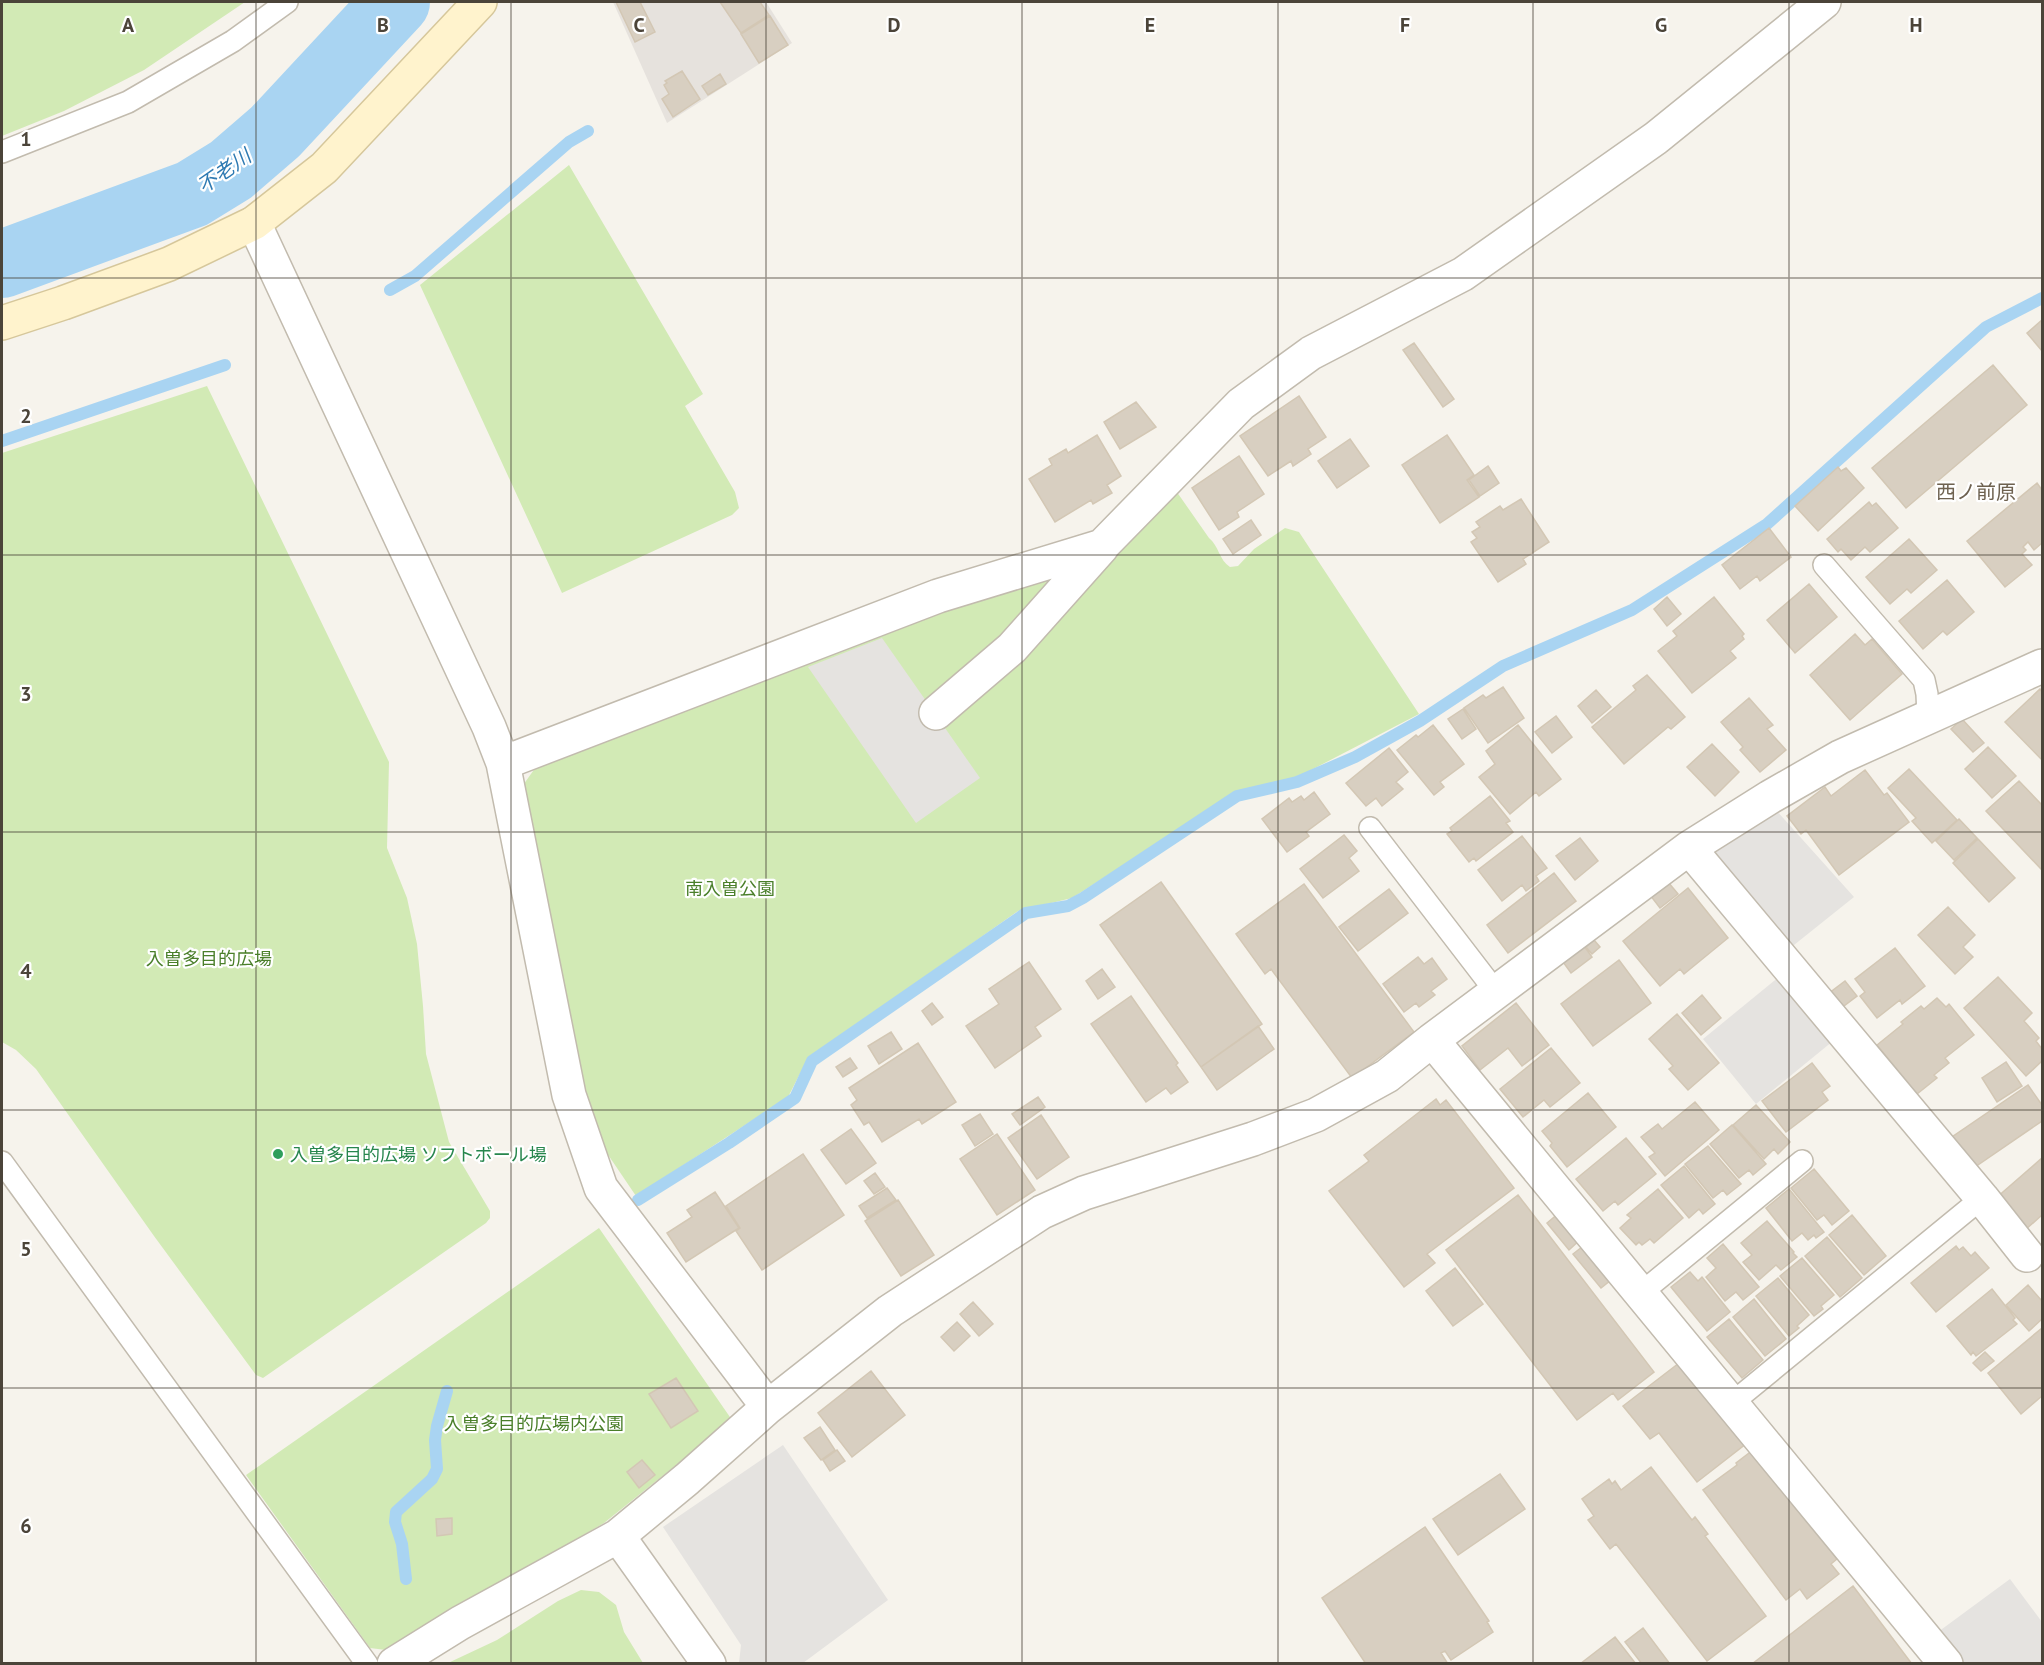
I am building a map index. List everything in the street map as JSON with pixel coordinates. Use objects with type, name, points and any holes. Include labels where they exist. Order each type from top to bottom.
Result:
[{"type":"street","points":[[2,323],[170,264],[254,223],[324,168],[480,2]]},
{"type":"street","points":[[936,713],[1012,648],[1102,546],[1241,404],[1311,353],[1462,274],[1656,138],[1824,2]]},
{"type":"street","points":[[254,223],[489,727],[503,763],[569,1095],[601,1188],[768,1407]]},
{"type":"street","points":[[503,763],[938,596],[1102,546]]},
{"type":"street","points":[[394,1664],[460,1623],[618,1536],[768,1407],[890,1311],[1042,1212],[1084,1193],[1253,1139],[1316,1115],[1387,1076],[1689,848],[1770,797],[1840,757],[2043,666]]},
{"type":"street","points":[[1689,848],[1982,1198],[2038,1256]]},
{"type":"street","points":[[1432,1040],[1947,1664]]},
{"type":"street","points":[[618,1536],[709,1664]]},
{"type":"lane","points":[[2,152],[128,102],[233,41],[287,2]]},
{"type":"lane","points":[[1824,566],[1924,680],[1928,716]]},
{"type":"lane","points":[[1370,828],[1496,992]]},
{"type":"lane","points":[[1641,1293],[1802,1161]]},
{"type":"lane","points":[[2,1162],[367,1664]]},
{"type":"lane","points":[[1732,1403],[1982,1198]]},
{"type":"shaded area","points":[[613,2],[766,2],[792,43],[667,123]]},
{"type":"shaded area","points":[[882,638],[980,778],[916,823],[808,667]]},
{"type":"shaded area","points":[[1776,810],[1854,897],[1789,949],[1714,859],[1715,850]]},
{"type":"shaded area","points":[[1780,976],[1833,1041],[1756,1104],[1703,1039]]},
{"type":"shaded area","points":[[783,1445],[888,1600],[803,1663],[739,1663],[741,1645],[663,1527]]},
{"type":"shaded area","points":[[2010,1579],[2042,1622],[2042,1663],[1962,1663],[1938,1632]]},
{"type":"green space","points":[[2,2],[245,2],[144,70],[64,111],[2,136]]},
{"type":"green space","points":[[569,165],[703,394],[685,406],[735,492],[739,508],[732,515],[562,593],[420,285]]},
{"type":"green space","name":"入曽多目的広場","points":[[207,386],[389,762],[387,848],[407,898],[417,944],[426,1054],[449,1142],[490,1211],[490,1218],[486,1223],[263,1378],[256,1375],[36,1069],[16,1050],[2,1042],[2,453]]},
{"type":"green space","name":"南入曽公園","points":[[1172,485],[1215,545],[1223,561],[1230,567],[1238,566],[1254,549],[1285,528],[1299,532],[1419,714],[1288,782],[1237,793],[1072,898],[1018,911],[807,1060],[788,1097],[636,1196],[596,1137],[574,1059],[521,788],[538,764],[880,633],[1061,572]]},
{"type":"green space","name":"入曽多目的広場内公園","points":[[599,1228],[732,1420],[604,1523],[386,1650],[370,1648],[246,1475]]},
{"type":"green space","points":[[581,1590],[599,1592],[616,1605],[624,1632],[643,1663],[448,1663],[497,1640],[558,1601]]},
{"type":"building","points":[[616,2],[640,2],[655,32],[635,42]]},
{"type":"building","points":[[720,2],[760,2],[769,15],[741,33]]},
{"type":"building","points":[[770,16],[788,45],[759,63],[741,34]]},
{"type":"building","points":[[682,71],[700,99],[673,117],[662,99],[669,94],[664,85],[667,83],[665,81]]},
{"type":"building","points":[[720,74],[726,84],[708,95],[702,86]]},
{"type":"building","points":[[2042,320],[2042,351],[2027,333]]},
{"type":"building","points":[[1414,343],[1454,399],[1443,407],[1403,350]]},
{"type":"building","points":[[1993,365],[2027,405],[1906,508],[1872,468]]},
{"type":"building","points":[[1299,396],[1326,437],[1308,449],[1311,454],[1293,466],[1291,461],[1268,476],[1240,436]]},
{"type":"building","points":[[1136,402],[1156,427],[1120,449],[1104,422]]},
{"type":"building","points":[[1097,435],[1121,476],[1107,485],[1112,493],[1093,504],[1091,500],[1055,522],[1029,479],[1052,465],[1049,459],[1066,449],[1068,453]]},
{"type":"building","points":[[1447,435],[1474,475],[1467,480],[1479,497],[1440,523],[1402,465]]},
{"type":"building","points":[[1350,439],[1369,466],[1337,488],[1318,461]]},
{"type":"building","points":[[1239,456],[1264,494],[1237,512],[1239,517],[1219,530],[1192,488]]},
{"type":"building","points":[[1488,466],[1499,483],[1480,496],[1469,480]]},
{"type":"building","points":[[1838,467],[1841,471],[1846,468],[1864,488],[1818,531],[1795,506]]},
{"type":"building","points":[[2037,483],[2042,490],[2042,543],[2034,550],[2028,542],[2023,547],[2026,550],[2022,554],[2032,565],[2005,587],[1967,541]]},
{"type":"building","points":[[1521,499],[1549,542],[1523,559],[1526,564],[1498,582],[1471,542],[1477,538],[1472,532],[1480,527],[1476,522],[1500,506],[1503,510]]},
{"type":"building","points":[[1869,502],[1872,506],[1876,503],[1898,528],[1870,552],[1865,547],[1851,560],[1841,549],[1838,552],[1827,539]]},
{"type":"building","points":[[1251,520],[1261,535],[1233,554],[1223,539]]},
{"type":"building","points":[[1769,528],[1791,557],[1760,581],[1757,576],[1740,589],[1722,565]]},
{"type":"building","points":[[1909,539],[1937,570],[1911,593],[1907,589],[1890,604],[1866,577]]},
{"type":"building","points":[[1947,580],[1974,612],[1947,635],[1943,631],[1923,649],[1899,621]]},
{"type":"building","points":[[1809,584],[1837,617],[1795,653],[1767,620]]},
{"type":"building","points":[[1667,597],[1681,614],[1667,626],[1654,609]]},
{"type":"building","points":[[1714,597],[1744,634],[1742,636],[1744,639],[1730,651],[1736,658],[1692,693],[1658,651],[1677,636],[1673,631]]},
{"type":"building","points":[[1855,634],[1865,645],[1872,639],[1902,674],[1850,720],[1810,675]]},
{"type":"building","points":[[1647,675],[1685,717],[1671,729],[1668,727],[1624,764],[1592,727],[1636,690],[1633,686]]},
{"type":"building","points":[[1503,687],[1524,718],[1488,743],[1464,708],[1483,695],[1486,698]]},
{"type":"building","points":[[2040,689],[2042,692],[2042,760],[2005,722]]},
{"type":"building","points":[[1596,690],[1611,707],[1592,723],[1578,706]]},
{"type":"building","points":[[1749,698],[1773,725],[1767,729],[1786,750],[1760,772],[1740,750],[1743,747],[1721,722]]},
{"type":"building","points":[[1463,709],[1476,729],[1462,739],[1448,719]]},
{"type":"building","points":[[1556,716],[1572,737],[1552,753],[1535,732]]},
{"type":"building","points":[[1962,719],[1984,743],[1973,752],[1951,729]]},
{"type":"building","points":[[1433,725],[1464,764],[1440,782],[1444,787],[1434,795],[1397,750]]},
{"type":"building","points":[[1518,725],[1561,779],[1539,796],[1536,792],[1510,814],[1479,777],[1495,764],[1486,751]]},
{"type":"building","points":[[1712,744],[1739,772],[1715,796],[1687,767]]},
{"type":"building","points":[[1988,747],[2016,776],[1992,798],[1965,769]]},
{"type":"building","points":[[1389,748],[1408,772],[1396,782],[1403,789],[1382,806],[1376,798],[1366,806],[1346,783]]},
{"type":"building","points":[[1909,769],[1957,820],[1932,843],[1912,821],[1916,818],[1888,788]]},
{"type":"building","points":[[1865,770],[1884,795],[1887,793],[1909,822],[1839,875],[1806,830],[1801,834],[1787,816],[1825,787],[1831,796]]},
{"type":"building","points":[[2019,781],[2042,805],[2042,870],[1986,811]]},
{"type":"building","points":[[1314,792],[1330,814],[1306,832],[1309,836],[1287,852],[1262,819],[1289,798],[1292,802],[1301,796],[1304,800]]},
{"type":"building","points":[[1490,796],[1510,821],[1506,823],[1513,832],[1476,861],[1474,858],[1469,862],[1447,834],[1452,831],[1450,828]]},
{"type":"building","points":[[1959,819],[1977,838],[1954,860],[1936,841]]},
{"type":"building","points":[[1344,835],[1357,851],[1349,858],[1359,871],[1323,898],[1300,869]]},
{"type":"building","points":[[1522,836],[1547,868],[1536,876],[1539,881],[1526,891],[1522,885],[1502,901],[1478,870]]},
{"type":"building","points":[[1580,838],[1598,861],[1575,880],[1556,856]]},
{"type":"building","points":[[1978,839],[2015,878],[1989,902],[1953,863]]},
{"type":"building","points":[[1554,873],[1576,901],[1508,953],[1487,925]]},
{"type":"building","points":[[1161,882],[1262,1024],[1201,1067],[1100,925]]},
{"type":"building","points":[[1668,882],[1678,894],[1660,908],[1650,895]]},
{"type":"building","points":[[1304,884],[1414,1032],[1352,1078],[1271,969],[1265,974],[1236,934]]},
{"type":"building","points":[[1688,888],[1728,938],[1684,974],[1680,969],[1660,986],[1623,941]]},
{"type":"building","points":[[1389,889],[1408,913],[1358,951],[1339,927]]},
{"type":"building","points":[[1948,907],[1975,935],[1963,947],[1973,957],[1955,974],[1918,935]]},
{"type":"building","points":[[1594,940],[1600,947],[1592,954],[1586,947]]},
{"type":"building","points":[[1584,946],[1592,957],[1571,973],[1563,962]]},
{"type":"building","points":[[1895,948],[1925,986],[1902,1004],[1900,1000],[1877,1018],[1860,996],[1865,992],[1855,979]]},
{"type":"building","points":[[1418,957],[1424,964],[1432,958],[1447,979],[1431,991],[1435,995],[1419,1007],[1416,1003],[1404,1012],[1383,984]]},
{"type":"building","points":[[1619,960],[1651,1003],[1593,1046],[1561,1004]]},
{"type":"building","points":[[1029,962],[1061,1009],[1035,1027],[1041,1036],[995,1068],[966,1026],[999,1004],[989,989]]},
{"type":"building","points":[[1102,969],[1115,987],[1098,999],[1086,981]]},
{"type":"building","points":[[1998,977],[2032,1013],[2024,1021],[2039,1038],[2036,1041],[2042,1049],[2042,1061],[2026,1076],[1964,1008]]},
{"type":"building","points":[[1845,981],[1857,996],[1840,1009],[1828,994]]},
{"type":"building","points":[[1702,995],[1721,1018],[1701,1035],[1682,1013]]},
{"type":"building","points":[[1131,996],[1178,1063],[1176,1065],[1188,1082],[1171,1094],[1166,1088],[1146,1102],[1091,1024]]},
{"type":"building","points":[[1937,998],[1946,1007],[1949,1004],[1974,1035],[1945,1058],[1949,1063],[1934,1075],[1937,1078],[1917,1094],[1877,1045],[1921,1006],[1924,1009]]},
{"type":"building","points":[[932,1003],[943,1017],[932,1025],[922,1011]]},
{"type":"building","points":[[1516,1003],[1549,1045],[1522,1066],[1508,1048],[1480,1070],[1462,1046]]},
{"type":"building","points":[[1677,1014],[1719,1063],[1688,1090],[1669,1069],[1673,1066],[1649,1039]]},
{"type":"building","points":[[1258,1026],[1274,1049],[1217,1090],[1201,1067]]},
{"type":"building","points":[[891,1032],[902,1049],[879,1064],[868,1046]]},
{"type":"building","points":[[918,1043],[956,1102],[922,1124],[919,1119],[882,1142],[869,1122],[864,1125],[851,1105],[857,1100],[849,1088]]},
{"type":"building","points":[[1551,1048],[1580,1083],[1550,1107],[1544,1100],[1523,1117],[1500,1089]]},
{"type":"building","points":[[850,1058],[857,1068],[843,1077],[836,1067]]},
{"type":"building","points":[[2006,1062],[2022,1086],[1997,1102],[1982,1078]]},
{"type":"building","points":[[1812,1063],[1830,1086],[1822,1092],[1828,1100],[1786,1132],[1762,1101]]},
{"type":"building","points":[[2028,1085],[2042,1105],[2042,1121],[1975,1167],[1964,1150],[1959,1153],[1949,1139]]},
{"type":"building","points":[[1588,1093],[1616,1127],[1567,1167],[1550,1146],[1552,1143],[1542,1131]]},
{"type":"building","points":[[1038,1097],[1045,1107],[1020,1125],[1012,1114]]},
{"type":"building","points":[[1436,1099],[1440,1105],[1446,1100],[1514,1188],[1427,1254],[1435,1263],[1404,1287],[1329,1191],[1369,1161],[1364,1155]]},
{"type":"building","points":[[1695,1102],[1719,1130],[1665,1176],[1649,1157],[1655,1153],[1641,1137],[1658,1124],[1662,1129]]},
{"type":"building","points":[[1756,1105],[1790,1142],[1778,1154],[1774,1149],[1764,1159],[1733,1125]]},
{"type":"building","points":[[980,1114],[993,1134],[975,1146],[962,1125]]},
{"type":"building","points":[[1041,1115],[1069,1157],[1037,1179],[1008,1138]]},
{"type":"building","points":[[1732,1125],[1766,1164],[1753,1175],[1749,1170],[1739,1178],[1710,1144]]},
{"type":"building","points":[[851,1129],[876,1163],[846,1184],[821,1150]]},
{"type":"building","points":[[997,1134],[1035,1190],[997,1215],[960,1159]]},
{"type":"building","points":[[1626,1138],[1656,1174],[1618,1205],[1615,1201],[1603,1211],[1576,1179]]},
{"type":"building","points":[[1708,1146],[1741,1184],[1727,1195],[1723,1190],[1713,1198],[1685,1164]]},
{"type":"building","points":[[803,1154],[844,1215],[762,1270],[736,1231],[740,1228],[726,1206]]},
{"type":"building","points":[[2042,1158],[2042,1215],[2024,1231],[1996,1198]]},
{"type":"building","points":[[1684,1166],[1715,1204],[1703,1214],[1699,1209],[1689,1218],[1661,1185]]},
{"type":"building","points":[[1814,1169],[1849,1211],[1832,1225],[1824,1215],[1817,1220],[1791,1188]]},
{"type":"building","points":[[875,1173],[885,1187],[874,1194],[864,1181]]},
{"type":"building","points":[[887,1188],[896,1200],[867,1218],[859,1206]]},
{"type":"building","points":[[1658,1189],[1683,1218],[1654,1243],[1650,1239],[1642,1245],[1639,1242],[1636,1245],[1620,1228],[1631,1218],[1627,1215]]},
{"type":"building","points":[[1789,1189],[1824,1232],[1816,1238],[1814,1235],[1808,1240],[1802,1233],[1792,1241],[1766,1208]]},
{"type":"building","points":[[715,1192],[739,1228],[686,1262],[667,1233],[692,1217],[687,1210]]},
{"type":"building","points":[[1518,1195],[1654,1372],[1618,1400],[1613,1393],[1577,1420],[1446,1250]]},
{"type":"building","points":[[898,1200],[934,1255],[901,1276],[865,1221]]},
{"type":"building","points":[[1560,1212],[1582,1238],[1569,1250],[1547,1223]]},
{"type":"building","points":[[1852,1215],[1886,1256],[1864,1275],[1829,1235]]},
{"type":"building","points":[[1767,1221],[1797,1257],[1781,1270],[1776,1265],[1759,1280],[1743,1262],[1752,1255],[1741,1243]]},
{"type":"building","points":[[1827,1237],[1862,1278],[1840,1297],[1805,1256]]},
{"type":"building","points":[[1587,1243],[1615,1277],[1601,1288],[1573,1254]]},
{"type":"building","points":[[1723,1244],[1759,1287],[1743,1300],[1736,1292],[1725,1301],[1706,1277],[1716,1268],[1707,1258]]},
{"type":"building","points":[[1956,1246],[1959,1250],[1963,1247],[1971,1256],[1975,1252],[1989,1268],[1936,1312],[1911,1283]]},
{"type":"building","points":[[1802,1258],[1834,1295],[1821,1306],[1823,1309],[1814,1316],[1780,1276]]},
{"type":"building","points":[[1455,1268],[1483,1304],[1453,1326],[1426,1291]]},
{"type":"building","points":[[1690,1272],[1698,1281],[1702,1277],[1730,1312],[1707,1331],[1671,1287]]},
{"type":"building","points":[[1778,1278],[1809,1315],[1789,1336],[1756,1296]]},
{"type":"building","points":[[2028,1285],[2042,1301],[2042,1319],[2029,1331],[2006,1305]]},
{"type":"building","points":[[1992,1289],[2015,1318],[2013,1320],[2017,1324],[1976,1356],[1973,1352],[1971,1355],[1947,1326]]},
{"type":"building","points":[[1754,1299],[1786,1339],[1765,1356],[1733,1317]]},
{"type":"building","points":[[973,1302],[993,1324],[979,1336],[960,1314]]},
{"type":"building","points":[[1729,1319],[1763,1360],[1742,1378],[1707,1337]]},
{"type":"building","points":[[957,1322],[970,1336],[954,1351],[941,1337]]},
{"type":"building","points":[[2042,1328],[2042,1396],[2021,1414],[1988,1373]]},
{"type":"building","points":[[1985,1352],[1994,1361],[1981,1371],[1973,1363]]},
{"type":"building","points":[[1683,1360],[1747,1443],[1697,1482],[1659,1433],[1650,1439],[1623,1406]]},
{"type":"building","points":[[871,1371],[905,1415],[852,1457],[818,1413]]},
{"type":"building","points":[[676,1378],[698,1411],[671,1428],[649,1394]]},
{"type":"building","points":[[820,1427],[835,1450],[821,1460],[804,1438]]},
{"type":"building","points":[[837,1450],[845,1461],[830,1471],[823,1460]]},
{"type":"building","points":[[1753,1450],[1837,1559],[1831,1564],[1839,1574],[1807,1599],[1800,1589],[1786,1600],[1703,1490]]},
{"type":"building","points":[[642,1460],[655,1475],[639,1488],[627,1472]]},
{"type":"building","points":[[1651,1467],[1692,1520],[1695,1517],[1708,1534],[1705,1536],[1766,1616],[1707,1661],[1616,1544],[1610,1549],[1588,1520],[1594,1516],[1582,1499],[1609,1479],[1612,1484],[1615,1481],[1621,1490]]},
{"type":"building","points":[[1500,1474],[1525,1509],[1458,1555],[1433,1519]]},
{"type":"building","points":[[452,1518],[452,1534],[437,1536],[436,1519]]},
{"type":"building","points":[[1425,1527],[1489,1621],[1487,1622],[1493,1632],[1451,1660],[1445,1651],[1441,1653],[1448,1664],[1366,1664],[1322,1598]]},
{"type":"building","points":[[1853,1586],[1912,1664],[1752,1664]]},
{"type":"building","points":[[1643,1628],[1670,1664],[1642,1664],[1625,1642]]},
{"type":"building","points":[[1615,1637],[1636,1664],[1580,1664]]},
{"type":"waterway","name":"不老川","points":[[2,264],[192,194],[231,170],[275,132],[396,2]]},
{"type":"waterway","points":[[390,290],[415,276],[569,142],[588,131]]},
{"type":"waterway","points":[[638,1200],[795,1098],[812,1061],[1026,913],[1068,906],[1083,898],[1237,796],[1297,782],[1355,757],[1420,721],[1503,666],[1632,610],[1767,524],[1986,327],[2042,298]]},
{"type":"waterway","points":[[2,441],[225,365]]},
{"type":"waterway","points":[[406,1579],[402,1544],[395,1522],[396,1512],[432,1479],[437,1469],[435,1440],[447,1391]]},
{"type":"place","name":"入曽多目的広場 ソフトボール場","points":[[278,1154]]},
{"type":"district","name":"西ノ前原","points":[[1976,492]]}]
